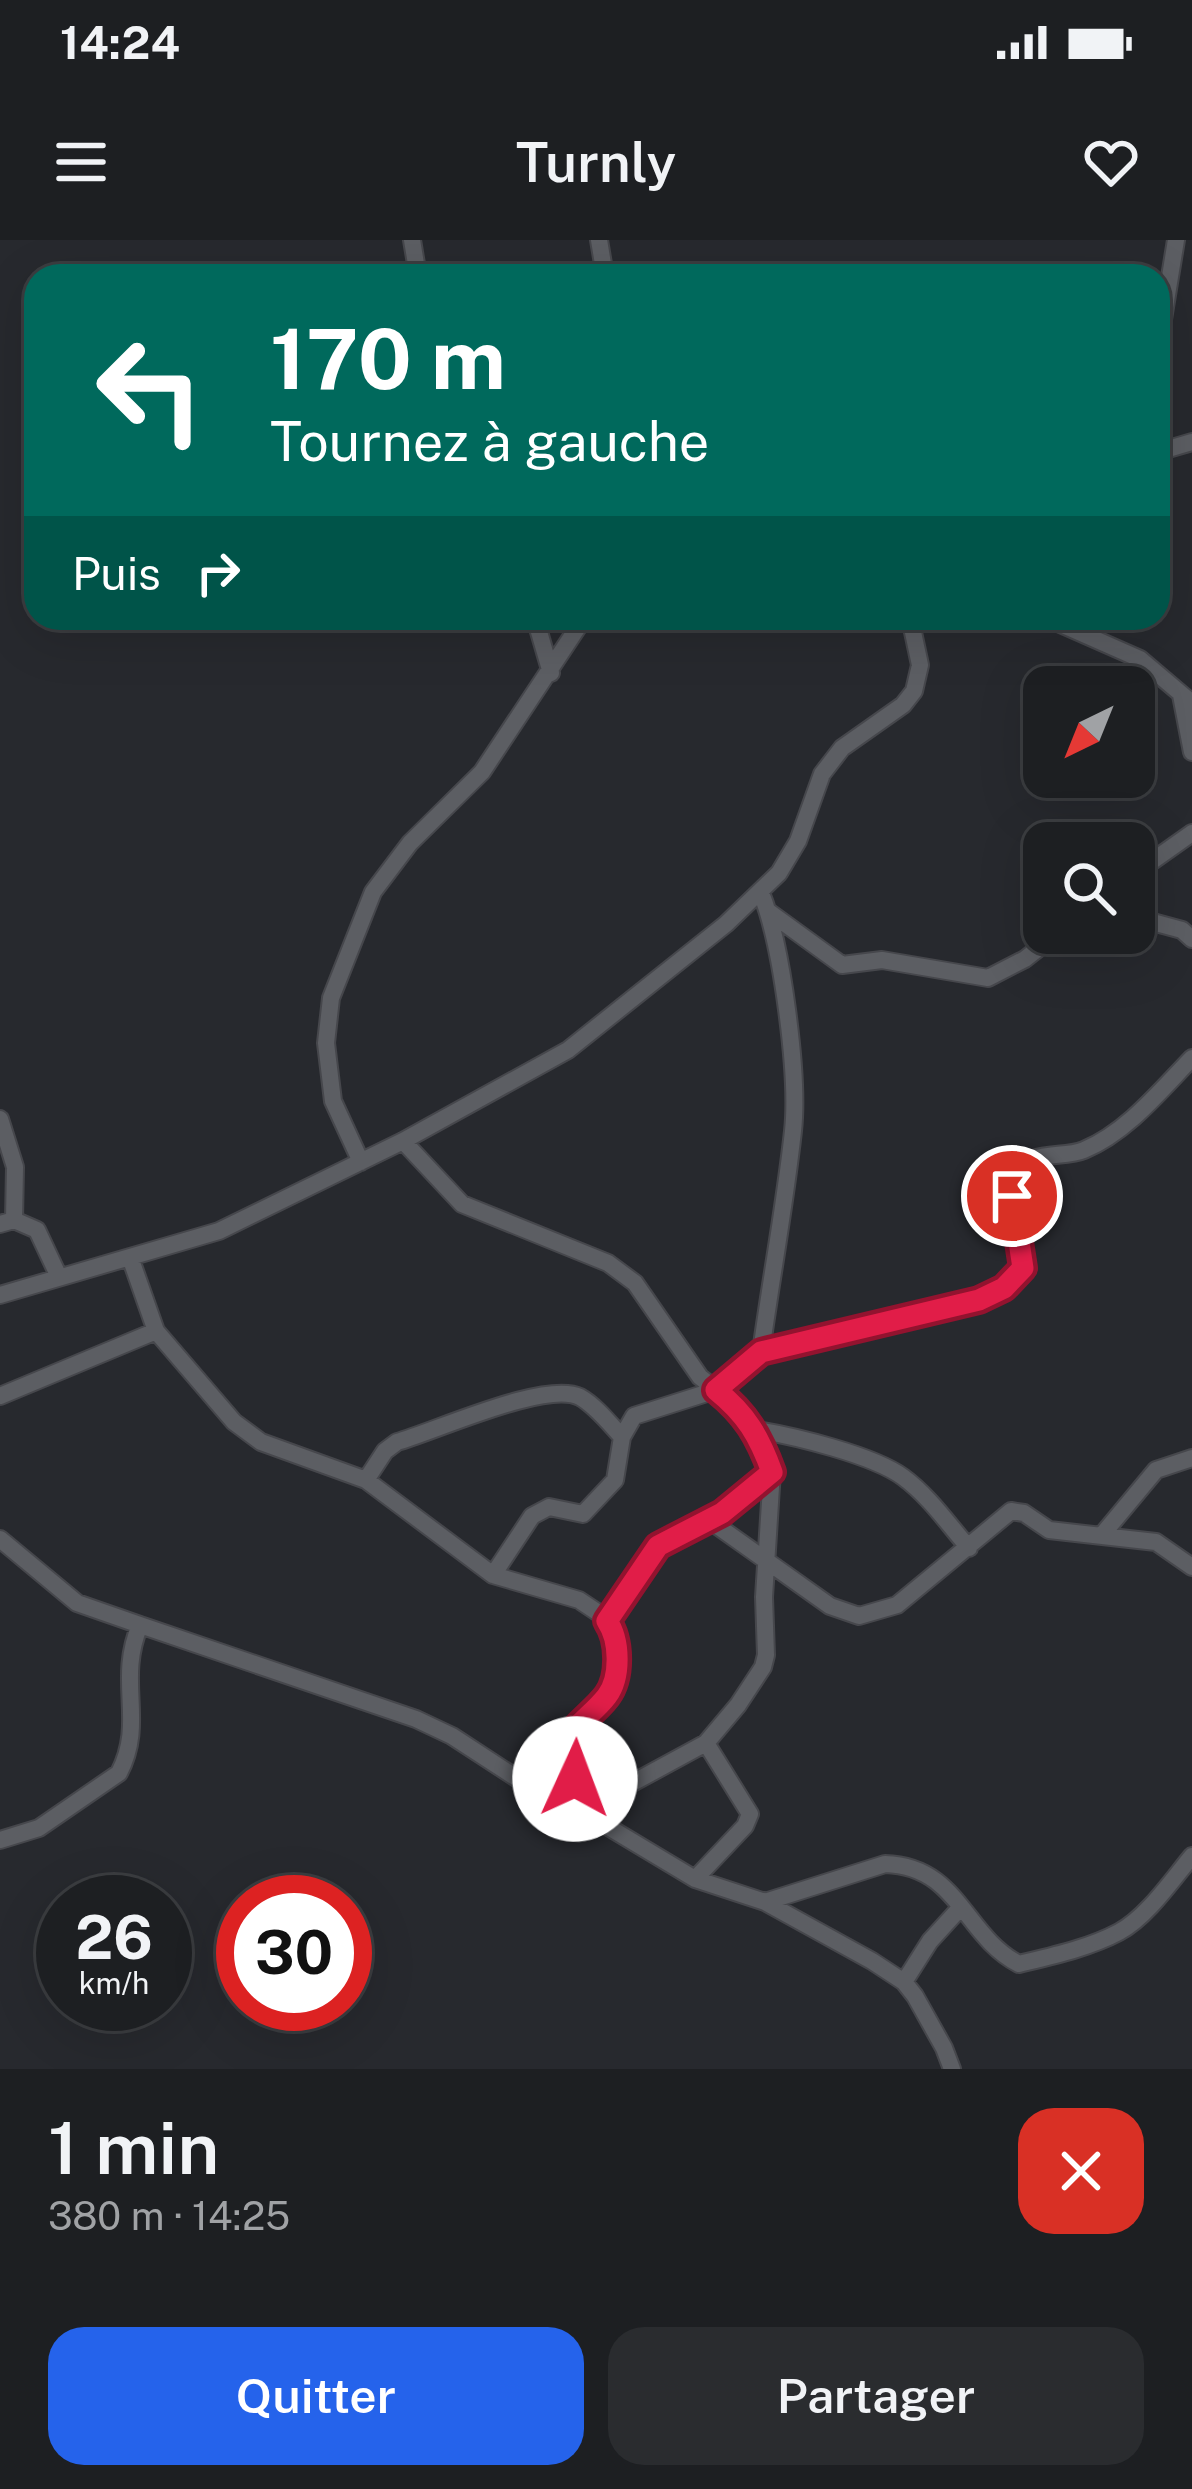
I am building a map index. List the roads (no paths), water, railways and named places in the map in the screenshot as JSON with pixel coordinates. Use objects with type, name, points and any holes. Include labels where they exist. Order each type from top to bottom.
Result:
[{"type":"street","points":[[1170,272],[1175,240]]},
{"type":"street","points":[[538,630],[550,673]]},
{"type":"street","points":[[361,1162],[332,1101],[327,1070],[331,998],[342,968],[373,892],[410,843],[482,772],[577,630]]},
{"type":"street","points":[[0,1294],[219,1231],[403,1142],[568,1050],[761,892],[798,841],[822,774],[842,748],[904,705],[914,691],[920,665],[913,630]]},
{"type":"street","points":[[1074,630],[1140,659],[1186,698],[1192,752]]},
{"type":"street","points":[[1155,859],[1192,833]]},
{"type":"street","points":[[761,892],[769,912],[787,1024],[794,1116],[761,1352]]},
{"type":"street","points":[[769,912],[842,965],[882,960],[988,978],[1031,954]]},
{"type":"street","points":[[1155,923],[1182,930],[1192,939]]},
{"type":"street","points":[[493,1575],[532,1516],[549,1507],[579,1515],[598,1502],[615,1480],[629,1420],[641,1413],[716,1390],[761,1352],[979,1300],[1004,1288],[1023,1268],[1012,1196],[1020,1168],[1035,1158],[1082,1151],[1108,1137],[1192,1058]]},
{"type":"street","points":[[0,1119],[15,1167],[7,1222],[37,1230],[59,1277]]},
{"type":"street","points":[[403,1142],[462,1204],[622,1272],[700,1377],[742,1410],[757,1430],[772,1472],[763,1667],[706,1742],[625,1787],[590,1816]]},
{"type":"street","points":[[130,1257],[156,1331],[234,1422],[261,1442],[366,1480],[493,1575],[579,1600],[607,1621],[614,1631],[617,1663],[607,1696],[566,1740],[576,1771],[570,1805]]},
{"type":"street","points":[[0,1396],[156,1331]]},
{"type":"street","points":[[366,1480],[385,1451],[397,1442],[502,1405],[550,1394],[582,1398],[622,1437]]},
{"type":"street","points":[[757,1430],[795,1436],[897,1472],[969,1548]]},
{"type":"street","points":[[1102,1534],[1161,1466],[1192,1458]]},
{"type":"street","points":[[607,1621],[649,1555],[710,1520],[772,1472]]},
{"type":"street","points":[[710,1520],[830,1606],[859,1616],[897,1605],[1011,1511],[1024,1513],[1048,1530],[1156,1543],[1192,1567]]},
{"type":"street","points":[[0,1539],[77,1603],[416,1718],[695,1879],[765,1902],[904,1982],[952,2069]]},
{"type":"street","points":[[0,1840],[38,1828],[119,1773],[133,1724],[127,1664],[140,1625]]},
{"type":"street","points":[[695,1879],[750,1814],[706,1742]]},
{"type":"street","points":[[765,1902],[885,1864],[932,1876],[1019,1964],[1118,1933],[1192,1856]]},
{"type":"street","points":[[904,1982],[930,1941],[961,1906]]}]
